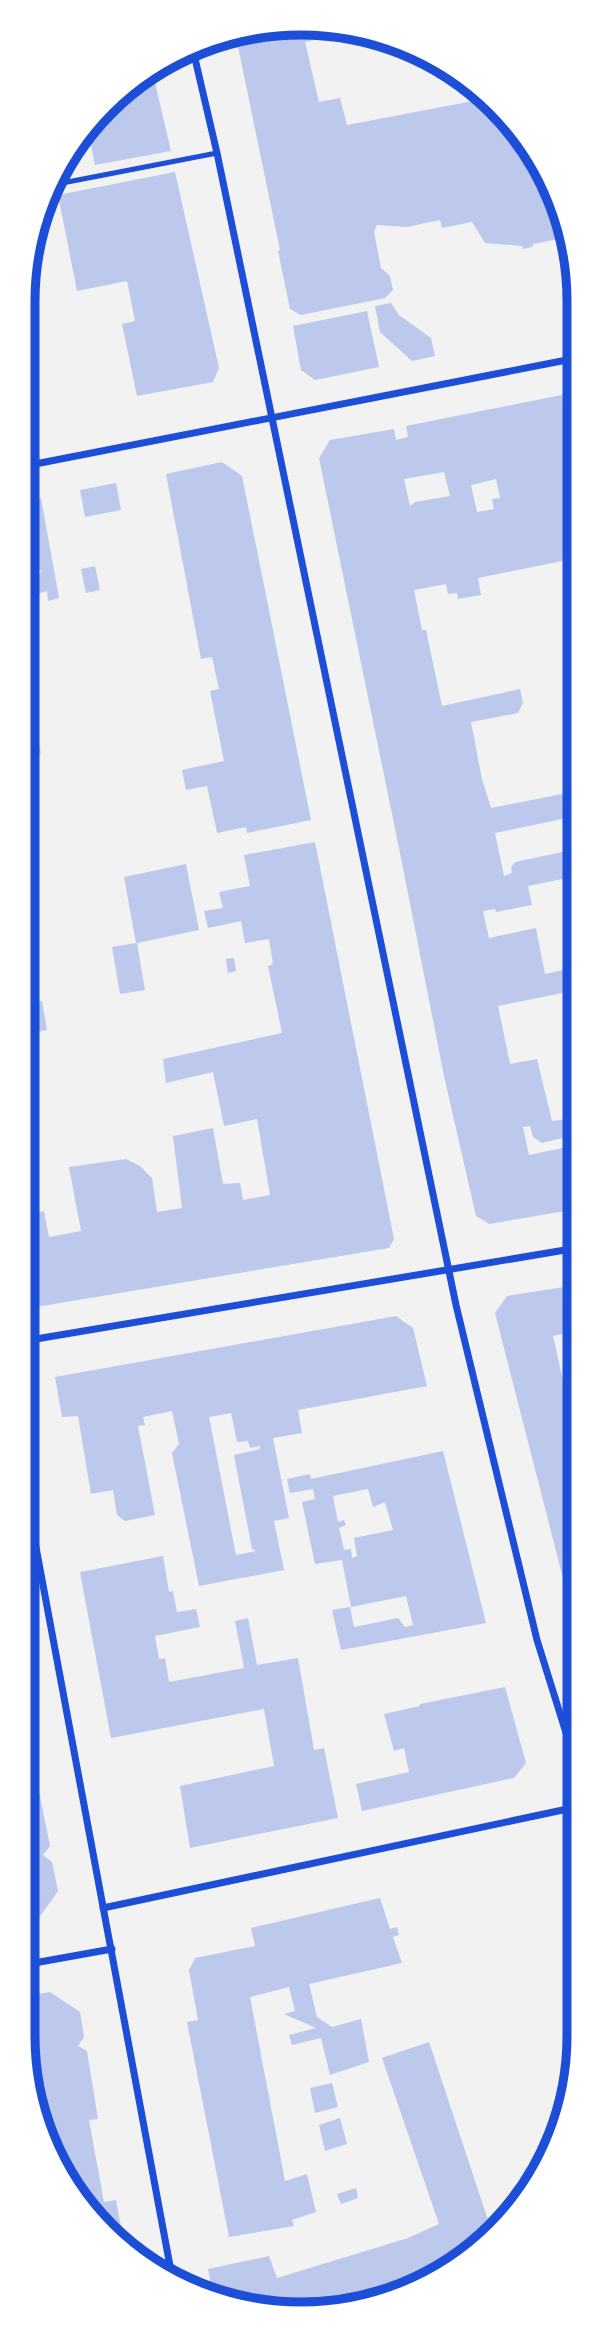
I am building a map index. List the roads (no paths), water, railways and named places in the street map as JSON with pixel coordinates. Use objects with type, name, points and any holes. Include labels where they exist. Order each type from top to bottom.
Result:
[{"type":"street","points":[[195,57],[217,153],[448,1270],[537,1640],[567,1736]]},
{"type":"street","points":[[35,464],[567,360]]},
{"type":"street","points":[[35,1339],[567,1250]]},
{"type":"street","points":[[35,1547],[170,2267]]},
{"type":"street","points":[[103,1908],[567,1809]]},
{"type":"street","points":[[35,1963],[112,1949]]},
{"type":"lane","points":[[62,183],[217,153]]}]
